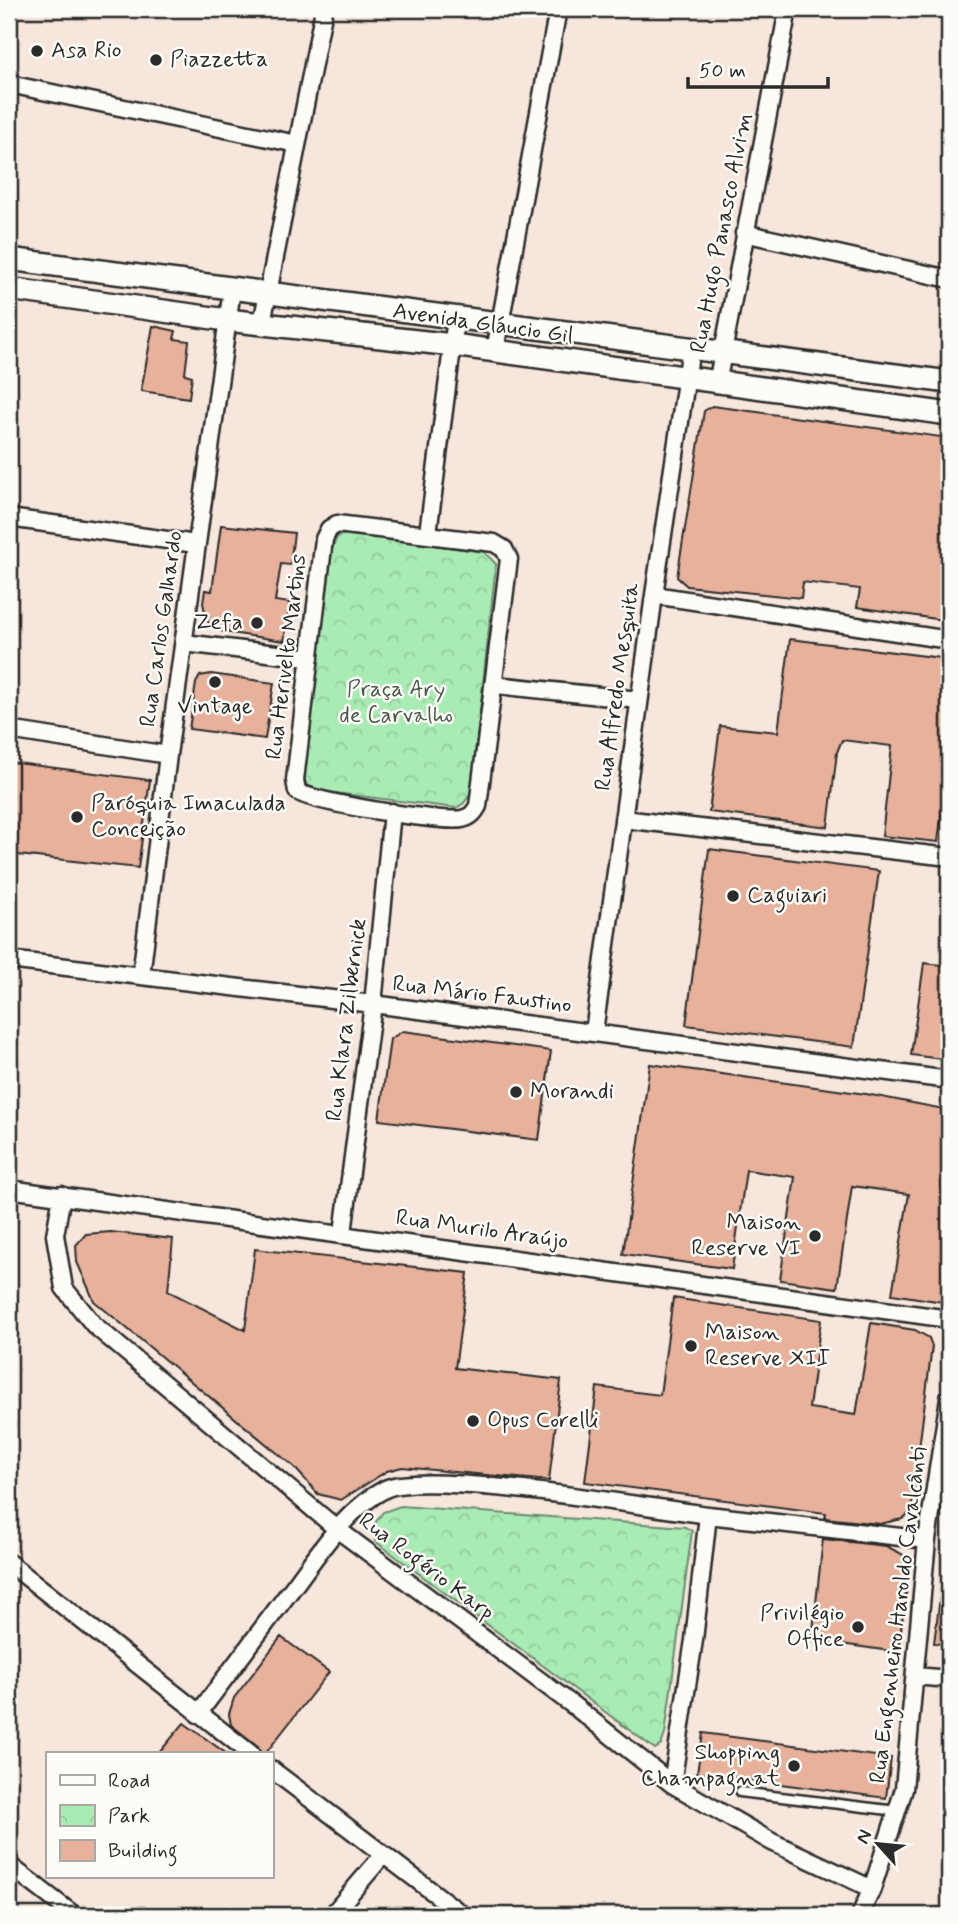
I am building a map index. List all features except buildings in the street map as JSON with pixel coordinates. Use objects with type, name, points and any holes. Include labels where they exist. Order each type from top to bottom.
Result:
[{"type":"street","points":[[262,323],[324,9]]},
{"type":"street","points":[[495,351],[498,323],[558,9]]},
{"type":"street","name":"Rua Hugo Panasco Alvim","points":[[717,384],[788,9]]},
{"type":"street","points":[[9,84],[297,144]]},
{"type":"street","points":[[744,233],[949,279]]},
{"type":"street","name":"Avenida Gláucio Gil","points":[[9,260],[949,382]]},
{"type":"street","name":"Avenida Gláucio Gil","points":[[9,289],[228,320],[453,345],[686,380],[949,414]]},
{"type":"street","name":"Rua Carlos Galhardo","points":[[141,976],[168,755],[232,289]]},
{"type":"street","points":[[428,533],[456,318]]},
{"type":"street","name":"Rua Alfredo Mesquita","points":[[594,1032],[691,348]]},
{"type":"street","points":[[9,518],[196,544]]},
{"type":"street","name":"Rua Herivelto Martins","points":[[337,524],[428,533],[494,543],[505,549],[509,559],[496,685],[478,806],[472,816],[460,820],[310,799],[297,791],[295,780],[324,539],[329,529],[337,524]]},
{"type":"street","points":[[654,595],[949,640]]},
{"type":"street","points":[[184,643],[310,658]]},
{"type":"street","points":[[496,685],[639,700]]},
{"type":"street","points":[[9,730],[168,755]]},
{"type":"street","name":"Rua Klara Zilbernick","points":[[343,1233],[373,1004],[392,812]]},
{"type":"street","points":[[623,819],[949,857]]},
{"type":"street","name":"Rua Mário Faustino","points":[[9,960],[594,1032],[949,1080]]},
{"type":"street","name":"Rua Murilo Araújo","points":[[9,1189],[343,1233],[949,1319]]},
{"type":"street","name":"Rua Rogério Karp","points":[[62,1195],[55,1235],[64,1288],[94,1325],[337,1529],[574,1706],[672,1784],[772,1842],[872,1889]]},
{"type":"street","name":"Rua Engenheiro Haroldo Cavalcânti","points":[[860,1915],[872,1889],[897,1811],[909,1756],[927,1540],[949,1398]]},
{"type":"street","points":[[198,1714],[337,1529],[380,1492],[410,1483],[489,1487],[927,1540]]},
{"type":"street","points":[[672,1784],[694,1640],[708,1515]]},
{"type":"street","points":[[9,1563],[248,1752]]},
{"type":"street","points":[[915,1676],[949,1679]]},
{"type":"street","points":[[273,1771],[463,1915]]},
{"type":"street","points":[[332,1915],[383,1855]]},
{"type":"street","points":[[9,1864],[74,1915]]},
{"type":"lane","points":[[740,1792],[897,1811]]},
{"type":"green space","name":"Praça Ary de Carvalho","points":[[347,533],[484,552],[496,564],[471,793],[464,803],[456,808],[319,791],[307,785],[303,776],[332,549],[337,537]]},
{"type":"green space","points":[[401,1506],[685,1527],[692,1531],[665,1734],[661,1745],[655,1749],[375,1541],[373,1526],[383,1512]]},
{"type":"place","name":"Asa Rio","points":[[37,51]]},
{"type":"place","name":"Piazzetta","points":[[156,60]]},
{"type":"place","name":"Zefa","points":[[257,623]]},
{"type":"place","name":"Vintage","points":[[215,682]]},
{"type":"place","name":"Paróquia Imaculada Conceição","points":[[77,817]]},
{"type":"place","name":"Caguiari","points":[[733,896]]},
{"type":"place","name":"Morandi","points":[[516,1092]]},
{"type":"place","name":"Maison Reserve VI","points":[[815,1236]]},
{"type":"place","name":"Maison Reserve XII","points":[[691,1346]]},
{"type":"place","name":"Opus Corelli","points":[[473,1421]]},
{"type":"place","name":"Privilégio Office","points":[[858,1627]]},
{"type":"place","name":"Shopping Champagnat","points":[[794,1766]]}]
